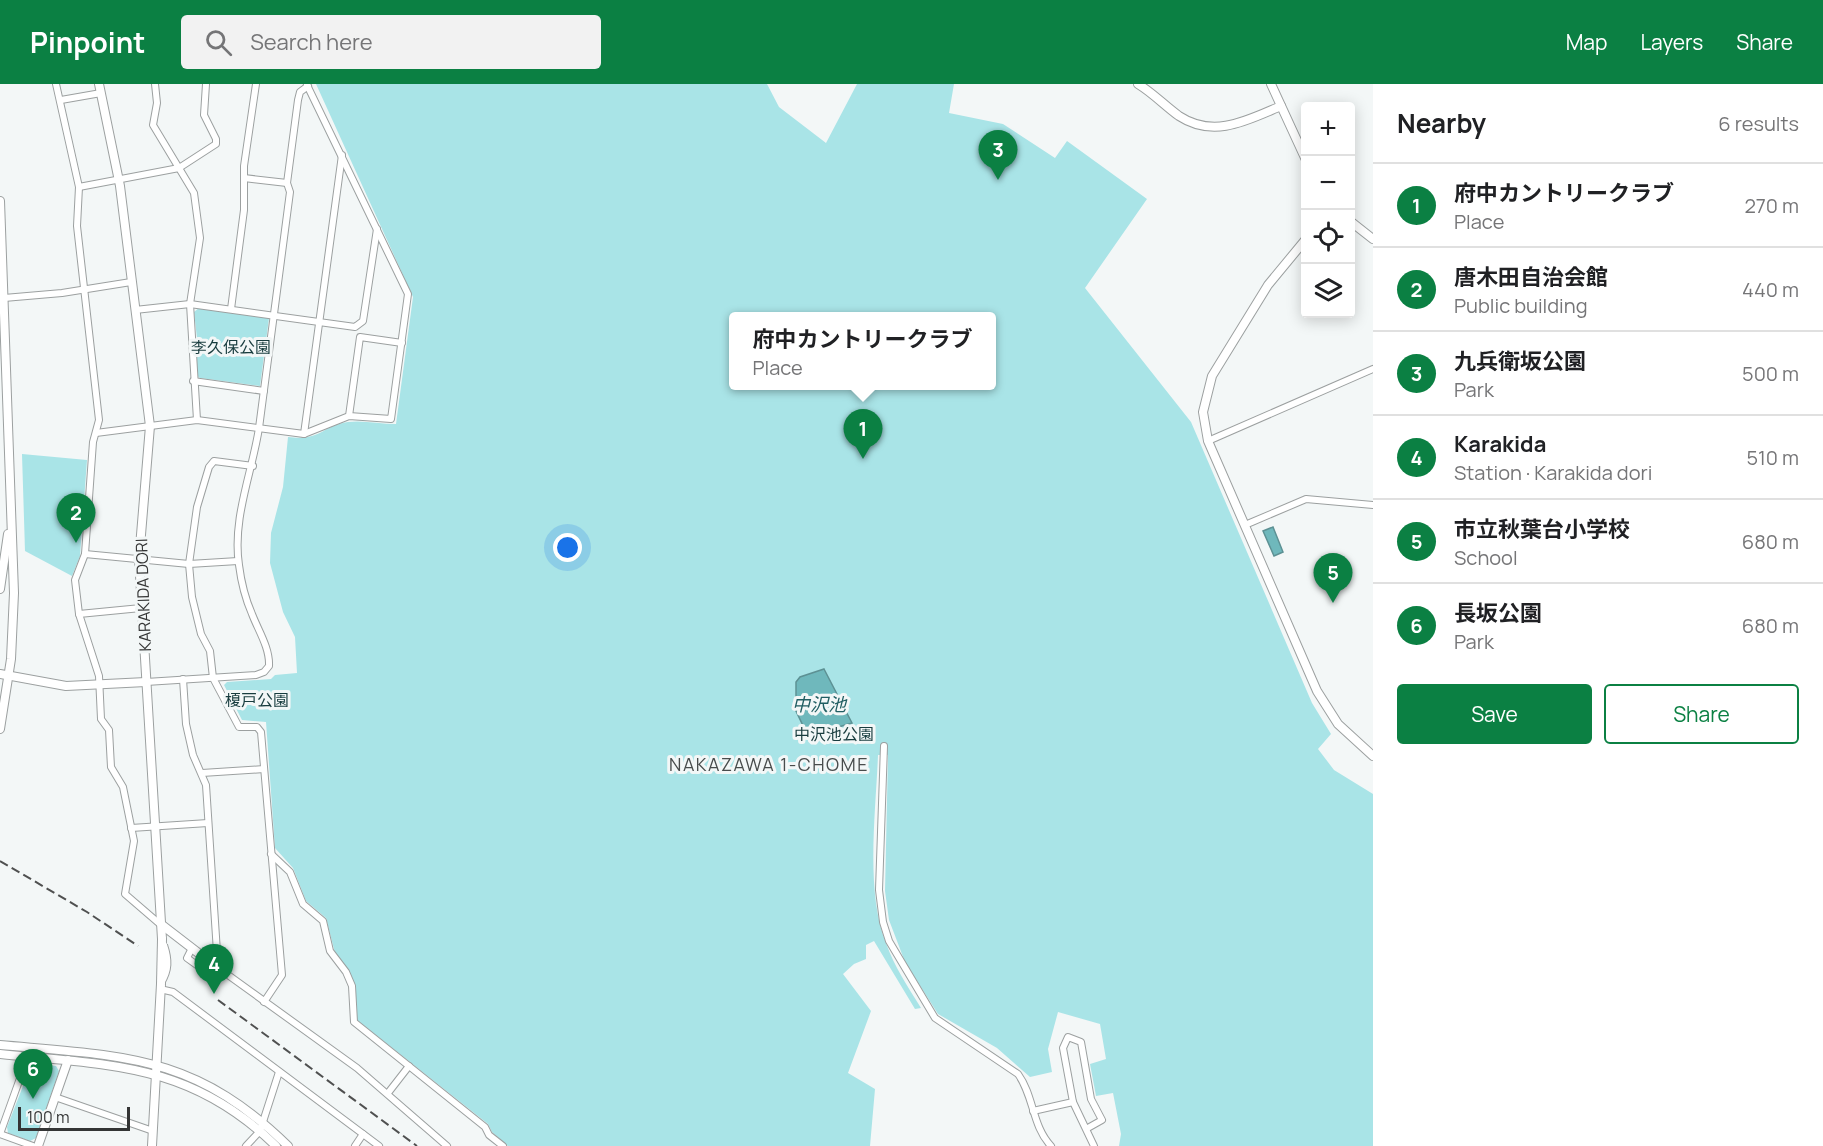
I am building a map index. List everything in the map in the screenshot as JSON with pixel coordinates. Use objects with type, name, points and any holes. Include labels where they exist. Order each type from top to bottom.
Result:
[{"type":"street","points":[[56,84],[79,187],[77,226],[99,420],[93,442],[85,554],[75,580],[79,614],[100,685],[101,718],[109,730],[111,767],[123,787],[135,846],[124,894],[162,931],[192,948],[325,1044],[388,1093],[447,1146]]},
{"type":"street","points":[[155,84],[157,103],[153,124],[194,193],[200,238],[190,304],[194,339],[193,381],[197,420]]},
{"type":"street","points":[[79,187],[179,168],[216,144],[204,115],[206,84]]},
{"type":"street","points":[[231,309],[244,210],[244,178],[256,84]]},
{"type":"street","points":[[1138,84],[1183,118],[1207,126],[1225,127],[1243,123],[1281,106]]},
{"type":"street","points":[[1271,84],[1303,156]]},
{"type":"street","points":[[5,675],[56,685],[100,685],[261,674],[269,666],[264,641],[242,583],[238,561],[238,527],[253,466],[259,428],[290,192],[288,183],[296,106],[300,92],[307,85],[408,294],[391,420],[349,416],[304,434],[259,428],[197,420],[96,433]]},
{"type":"street","points":[[61,100],[100,88]]},
{"type":"street","name":"KARAKIDA DORI","points":[[100,88],[118,179],[150,426],[139,559],[162,931],[152,1146]]},
{"type":"street","points":[[304,434],[342,154]]},
{"type":"street","points":[[244,178],[288,183]]},
{"type":"street","points":[[0,201],[14,618],[0,729]]},
{"type":"street","points":[[1355,225],[1373,239]]},
{"type":"street","points":[[135,310],[190,304],[355,327],[363,321],[377,228]]},
{"type":"street","points":[[1301,244],[1268,285],[1212,376],[1203,412],[1208,441],[1317,691],[1338,724],[1373,756]]},
{"type":"street","points":[[4,298],[131,282]]},
{"type":"street","points":[[349,416],[360,337],[402,343]]},
{"type":"street","points":[[1208,441],[1373,369]]},
{"type":"street","points":[[193,381],[264,391]]},
{"type":"street","points":[[253,466],[214,461],[209,467],[197,507],[189,564],[192,597],[201,634],[210,651],[213,678],[239,727],[257,727],[261,732],[282,975],[264,1002]]},
{"type":"street","points":[[1245,525],[1306,499],[1373,506]]},
{"type":"street","points":[[0,589],[11,510]]},
{"type":"street","points":[[85,554],[189,564],[238,561]]},
{"type":"street","points":[[79,614],[141,608]]},
{"type":"street","points":[[183,679],[186,724],[193,754],[202,773],[208,824],[217,952],[210,962]]},
{"type":"street","points":[[884,746],[879,890],[883,922],[889,941],[935,1018],[1018,1074],[1026,1087],[1040,1132],[1051,1146]]},
{"type":"street","points":[[202,773],[264,769]]},
{"type":"street","points":[[131,828],[208,824]]},
{"type":"street","points":[[271,854],[290,872],[303,904],[323,921],[330,951],[346,972],[351,986],[354,1022],[485,1126],[489,1135],[503,1146]]},
{"type":"street","points":[[160,986],[173,992],[379,1146]]},
{"type":"street","points":[[1086,1129],[1102,1120],[1091,1099],[1081,1042],[1068,1037],[1064,1048],[1072,1102],[1094,1146]]},
{"type":"street","points":[[0,1045],[115,1056],[156,1069],[224,1094],[288,1146]]},
{"type":"street","points":[[0,1054],[156,1069]]},
{"type":"street","points":[[28,1056],[0,1134],[33,1146]]},
{"type":"street","points":[[38,1146],[68,1060]]},
{"type":"street","points":[[388,1093],[409,1066]]},
{"type":"street","points":[[246,1146],[262,1127],[279,1072]]},
{"type":"street","points":[[55,1097],[153,1131]]},
{"type":"street","points":[[1033,1111],[1072,1102]]},
{"type":"street","points":[[262,1127],[276,1146]]},
{"type":"street","points":[[355,1146],[363,1134]]},
{"type":"green space","points":[[316,84],[767,84],[779,107],[826,143],[857,84],[954,84],[949,113],[1003,124],[1055,158],[1067,141],[1147,199],[1085,288],[1191,422],[1312,703],[1331,734],[1318,749],[1334,770],[1373,794],[1373,1146],[1119,1146],[1121,1134],[1113,1093],[1096,1096],[1090,1064],[1106,1059],[1100,1024],[1058,1012],[1048,1049],[1052,1072],[1030,1077],[997,1048],[938,1014],[905,962],[889,920],[885,891],[888,755],[878,755],[873,850],[876,900],[889,952],[921,1008],[915,1009],[874,941],[866,945],[866,959],[854,964],[843,974],[871,1011],[848,1073],[875,1089],[870,1146],[508,1146],[492,1132],[488,1124],[357,1020],[355,984],[335,953],[326,918],[306,901],[293,868],[275,848],[266,722],[242,720],[224,685],[227,682],[271,679],[275,675],[297,673],[295,637],[283,612],[270,563],[271,533],[283,487],[288,437],[308,437],[348,422],[396,424],[413,297]]},
{"type":"green space","name":"李久保公園","points":[[199,308],[269,318],[260,386],[200,378],[196,375],[197,338],[194,312]]},
{"type":"green space","points":[[22,454],[87,460],[80,556],[72,576],[25,551]]},
{"type":"green space","points":[[32,1063],[56,1066],[59,1071],[36,1138],[30,1141],[8,1133],[7,1127]]},
{"type":"water","points":[[1273,527],[1283,552],[1274,556],[1263,531]]},
{"type":"water","name":"中沢池","points":[[824,669],[852,723],[808,736],[796,711],[796,682],[800,677]]},
{"type":"railway","points":[[0,861],[87,912],[138,946]]},
{"type":"railway","points":[[218,1000],[417,1146]]},
{"type":"place","name":"九兵衛坂公園","points":[[998,180]]},
{"type":"place","name":"府中カントリークラブ","points":[[863,459]]},
{"type":"place","name":"唐木田自治会館","points":[[76,543]]},
{"type":"place","name":"市立秋葉台小学校","points":[[1333,603]]},
{"type":"place","name":"Karakida","points":[[214,994]]},
{"type":"place","name":"長坂公園","points":[[33,1099]]},
{"type":"district","name":"NAKAZAWA 1-CHOME","points":[[769,765]]},
{"type":"park label","name":"榎戸公園","points":[[257,700]]},
{"type":"park label","name":"中沢池公園","points":[[834,734]]}]
